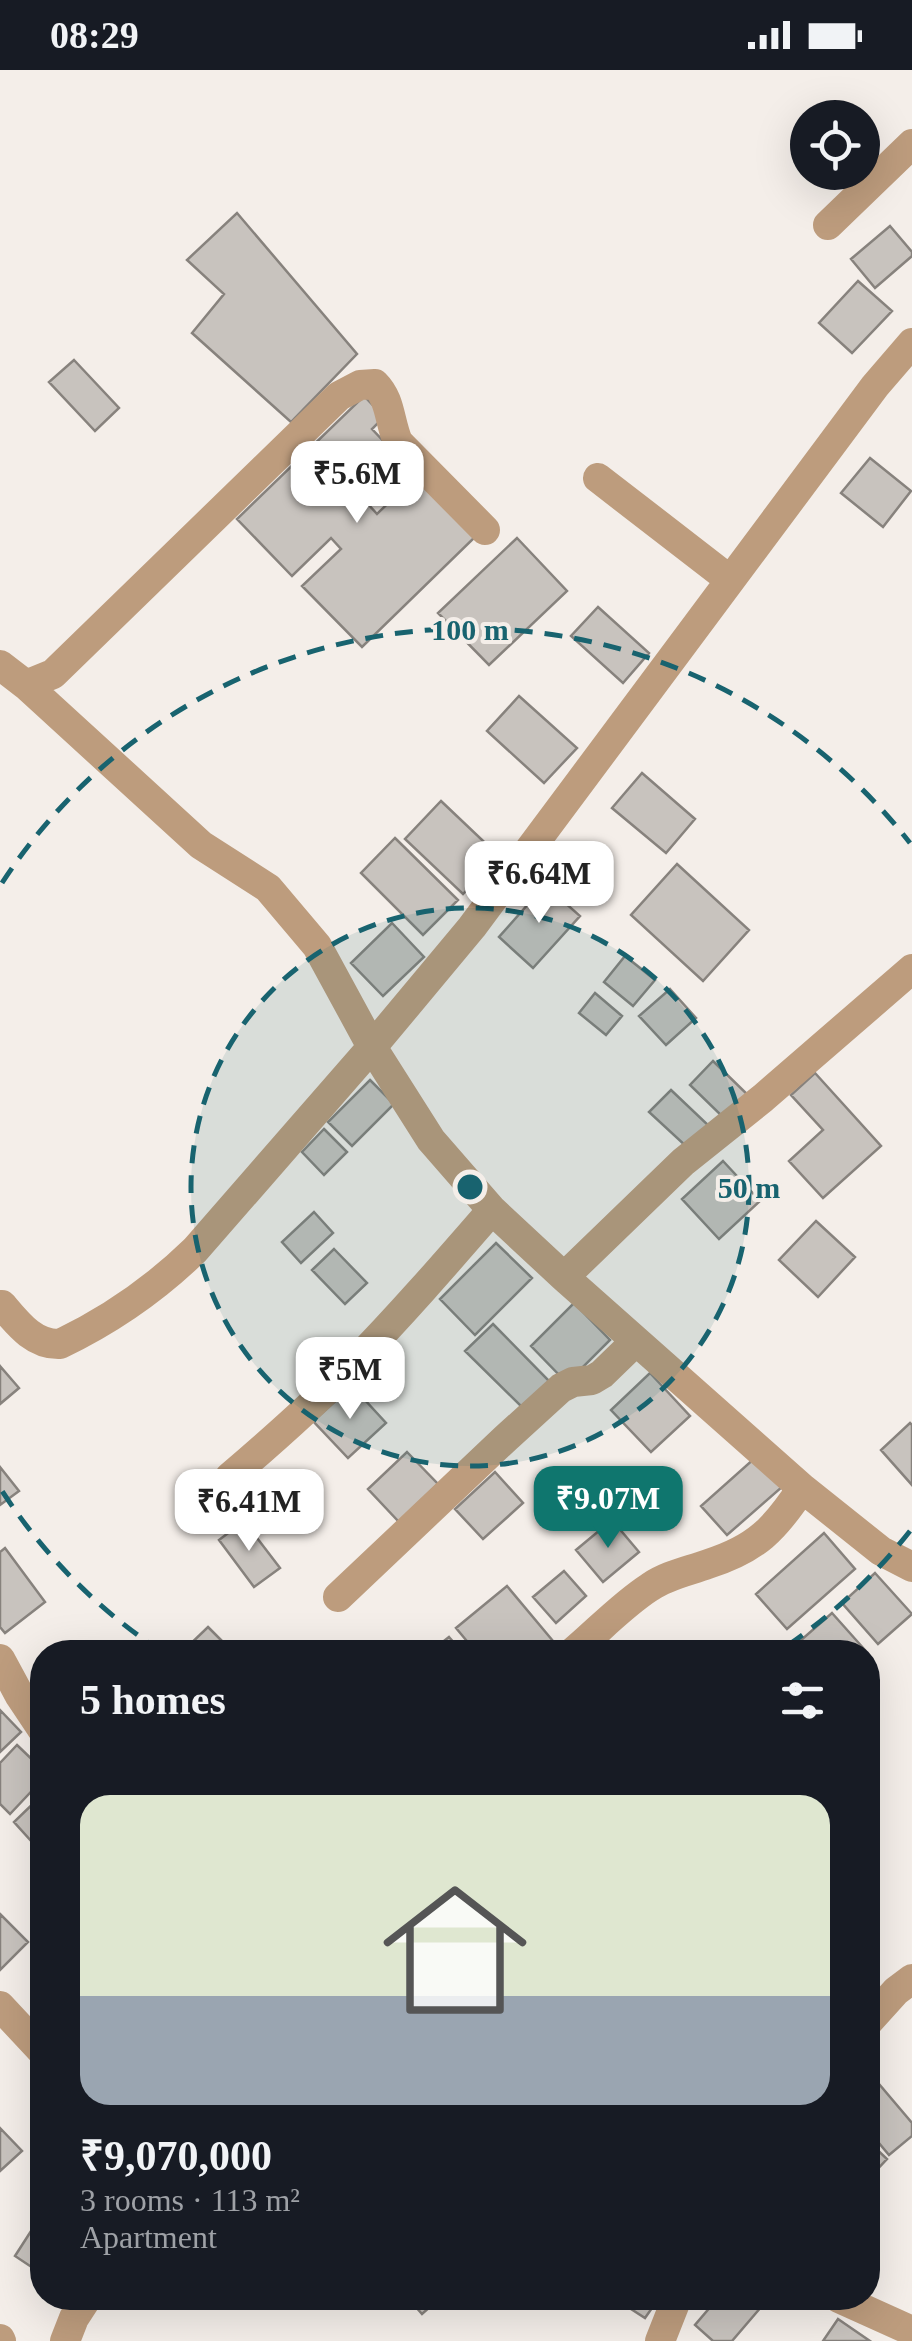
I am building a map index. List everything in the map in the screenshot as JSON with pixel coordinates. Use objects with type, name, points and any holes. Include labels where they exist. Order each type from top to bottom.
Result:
[{"type":"street","points":[[828,225],[912,144]]},
{"type":"street","points":[[1,1305],[34,1338],[46,1345],[60,1344],[138,1299],[195,1250],[472,927],[875,386],[912,343]]},
{"type":"street","points":[[26,685],[53,674],[339,396],[360,385],[374,384],[385,394],[398,442],[485,530]]},
{"type":"street","points":[[598,478],[730,580]]},
{"type":"street","points":[[0,665],[201,846],[268,888],[317,946],[372,1047],[431,1140],[492,1210],[802,1488],[881,1552],[912,1567]]},
{"type":"street","points":[[564,1277],[684,1162],[912,969]]},
{"type":"street","points":[[230,1477],[350,1368],[492,1210]]},
{"type":"street","points":[[338,1597],[562,1388],[602,1374],[636,1341]]},
{"type":"street","points":[[587,1640],[652,1585],[738,1554],[766,1534],[802,1488]]},
{"type":"street","points":[[0,1659],[30,1711]]},
{"type":"street","points":[[880,2009],[912,1979]]},
{"type":"street","points":[[0,2006],[30,2038]]},
{"type":"street","points":[[65,2341],[79,2310]]},
{"type":"street","points":[[660,2341],[672,2310]]},
{"type":"street","points":[[866,2310],[912,2331]]},
{"type":"building","points":[[237,213],[357,354],[291,422],[192,333],[224,294],[187,260]]},
{"type":"building","points":[[890,226],[912,256],[875,288],[851,259]]},
{"type":"building","points":[[858,281],[892,311],[852,353],[819,323]]},
{"type":"building","points":[[74,360],[119,408],[95,431],[49,382]]},
{"type":"building","points":[[364,396],[384,417],[372,429],[407,466],[368,504],[377,514],[416,476],[475,537],[362,647],[302,586],[341,549],[331,538],[292,576],[237,519]]},
{"type":"building","points":[[870,458],[911,491],[883,527],[841,493]]},
{"type":"building","points":[[517,538],[567,591],[489,665],[438,613]]},
{"type":"building","points":[[598,607],[649,653],[623,683],[571,636]]},
{"type":"building","points":[[519,696],[577,748],[544,783],[487,731]]},
{"type":"building","points":[[642,773],[695,819],[666,853],[612,808]]},
{"type":"building","points":[[441,801],[499,856],[463,894],[405,839]]},
{"type":"building","points":[[395,838],[458,900],[423,935],[361,873]]},
{"type":"building","points":[[677,864],[749,930],[703,981],[631,915]]},
{"type":"building","points":[[545,885],[580,916],[533,968],[499,937]]},
{"type":"building","points":[[392,923],[424,957],[383,996],[351,963]]},
{"type":"building","points":[[625,956],[655,980],[633,1006],[604,982]]},
{"type":"building","points":[[670,989],[696,1018],[666,1045],[639,1016]]},
{"type":"building","points":[[595,993],[622,1016],[606,1035],[579,1013]]},
{"type":"building","points":[[713,1061],[750,1097],[727,1121],[690,1085]]},
{"type":"building","points":[[815,1073],[881,1146],[823,1198],[789,1161],[823,1130],[791,1095]]},
{"type":"building","points":[[370,1080],[394,1104],[352,1146],[328,1122]]},
{"type":"building","points":[[671,1090],[709,1126],[688,1148],[649,1112]]},
{"type":"building","points":[[324,1129],[347,1152],[324,1175],[302,1152]]},
{"type":"building","points":[[723,1161],[760,1201],[719,1239],[682,1199]]},
{"type":"building","points":[[314,1212],[333,1233],[301,1263],[282,1242]]},
{"type":"building","points":[[816,1221],[855,1257],[818,1297],[779,1260]]},
{"type":"building","points":[[496,1243],[532,1278],[475,1335],[440,1299]]},
{"type":"building","points":[[334,1249],[367,1283],[345,1304],[312,1270]]},
{"type":"building","points":[[574,1303],[610,1340],[567,1383],[531,1346]]},
{"type":"building","points":[[493,1324],[552,1384],[526,1411],[465,1351]]},
{"type":"building","points":[[0,1366],[19,1388],[0,1404]]},
{"type":"building","points":[[650,1373],[690,1416],[651,1452],[611,1410]]},
{"type":"building","points":[[352,1386],[386,1423],[348,1458],[313,1421]]},
{"type":"building","points":[[912,1425],[912,1485],[881,1450]]},
{"type":"building","points":[[407,1452],[438,1484],[399,1522],[368,1489]]},
{"type":"building","points":[[756,1457],[782,1487],[727,1535],[701,1506]]},
{"type":"building","points":[[0,1467],[19,1491],[0,1505]]},
{"type":"building","points":[[495,1472],[523,1503],[483,1539],[455,1509]]},
{"type":"building","points":[[612,1520],[639,1552],[603,1582],[576,1550]]},
{"type":"building","points":[[244,1521],[280,1568],[254,1587],[219,1540]]},
{"type":"building","points":[[824,1533],[855,1569],[787,1629],[756,1594]]},
{"type":"building","points":[[5,1548],[45,1602],[5,1633],[0,1627],[0,1552]]},
{"type":"building","points":[[564,1571],[586,1596],[556,1623],[533,1597]]},
{"type":"building","points":[[875,1573],[912,1614],[880,1642],[842,1603]]},
{"type":"building","points":[[507,1586],[552,1640],[466,1640],[456,1628]]},
{"type":"building","points":[[832,1613],[856,1640],[801,1640]]},
{"type":"building","points":[[208,1627],[221,1640],[194,1640]]},
{"type":"building","points":[[0,1710],[21,1732],[0,1752]]},
{"type":"building","points":[[17,1745],[30,1757],[30,1793],[10,1814],[0,1804],[0,1763]]},
{"type":"building","points":[[30,1807],[30,1840],[14,1822]]},
{"type":"building","points":[[0,1914],[28,1942],[0,1970]]},
{"type":"building","points":[[880,2085],[912,2123],[912,2136],[889,2155],[880,2144]]},
{"type":"building","points":[[0,2128],[22,2151],[0,2171]]},
{"type":"building","points":[[30,2233],[30,2266],[15,2256]]},
{"type":"building","points":[[633,2310],[651,2310],[645,2318]]},
{"type":"building","points":[[708,2310],[759,2310],[732,2341],[713,2341],[695,2325]]},
{"type":"building","points":[[838,2319],[870,2341],[823,2341]]}]
